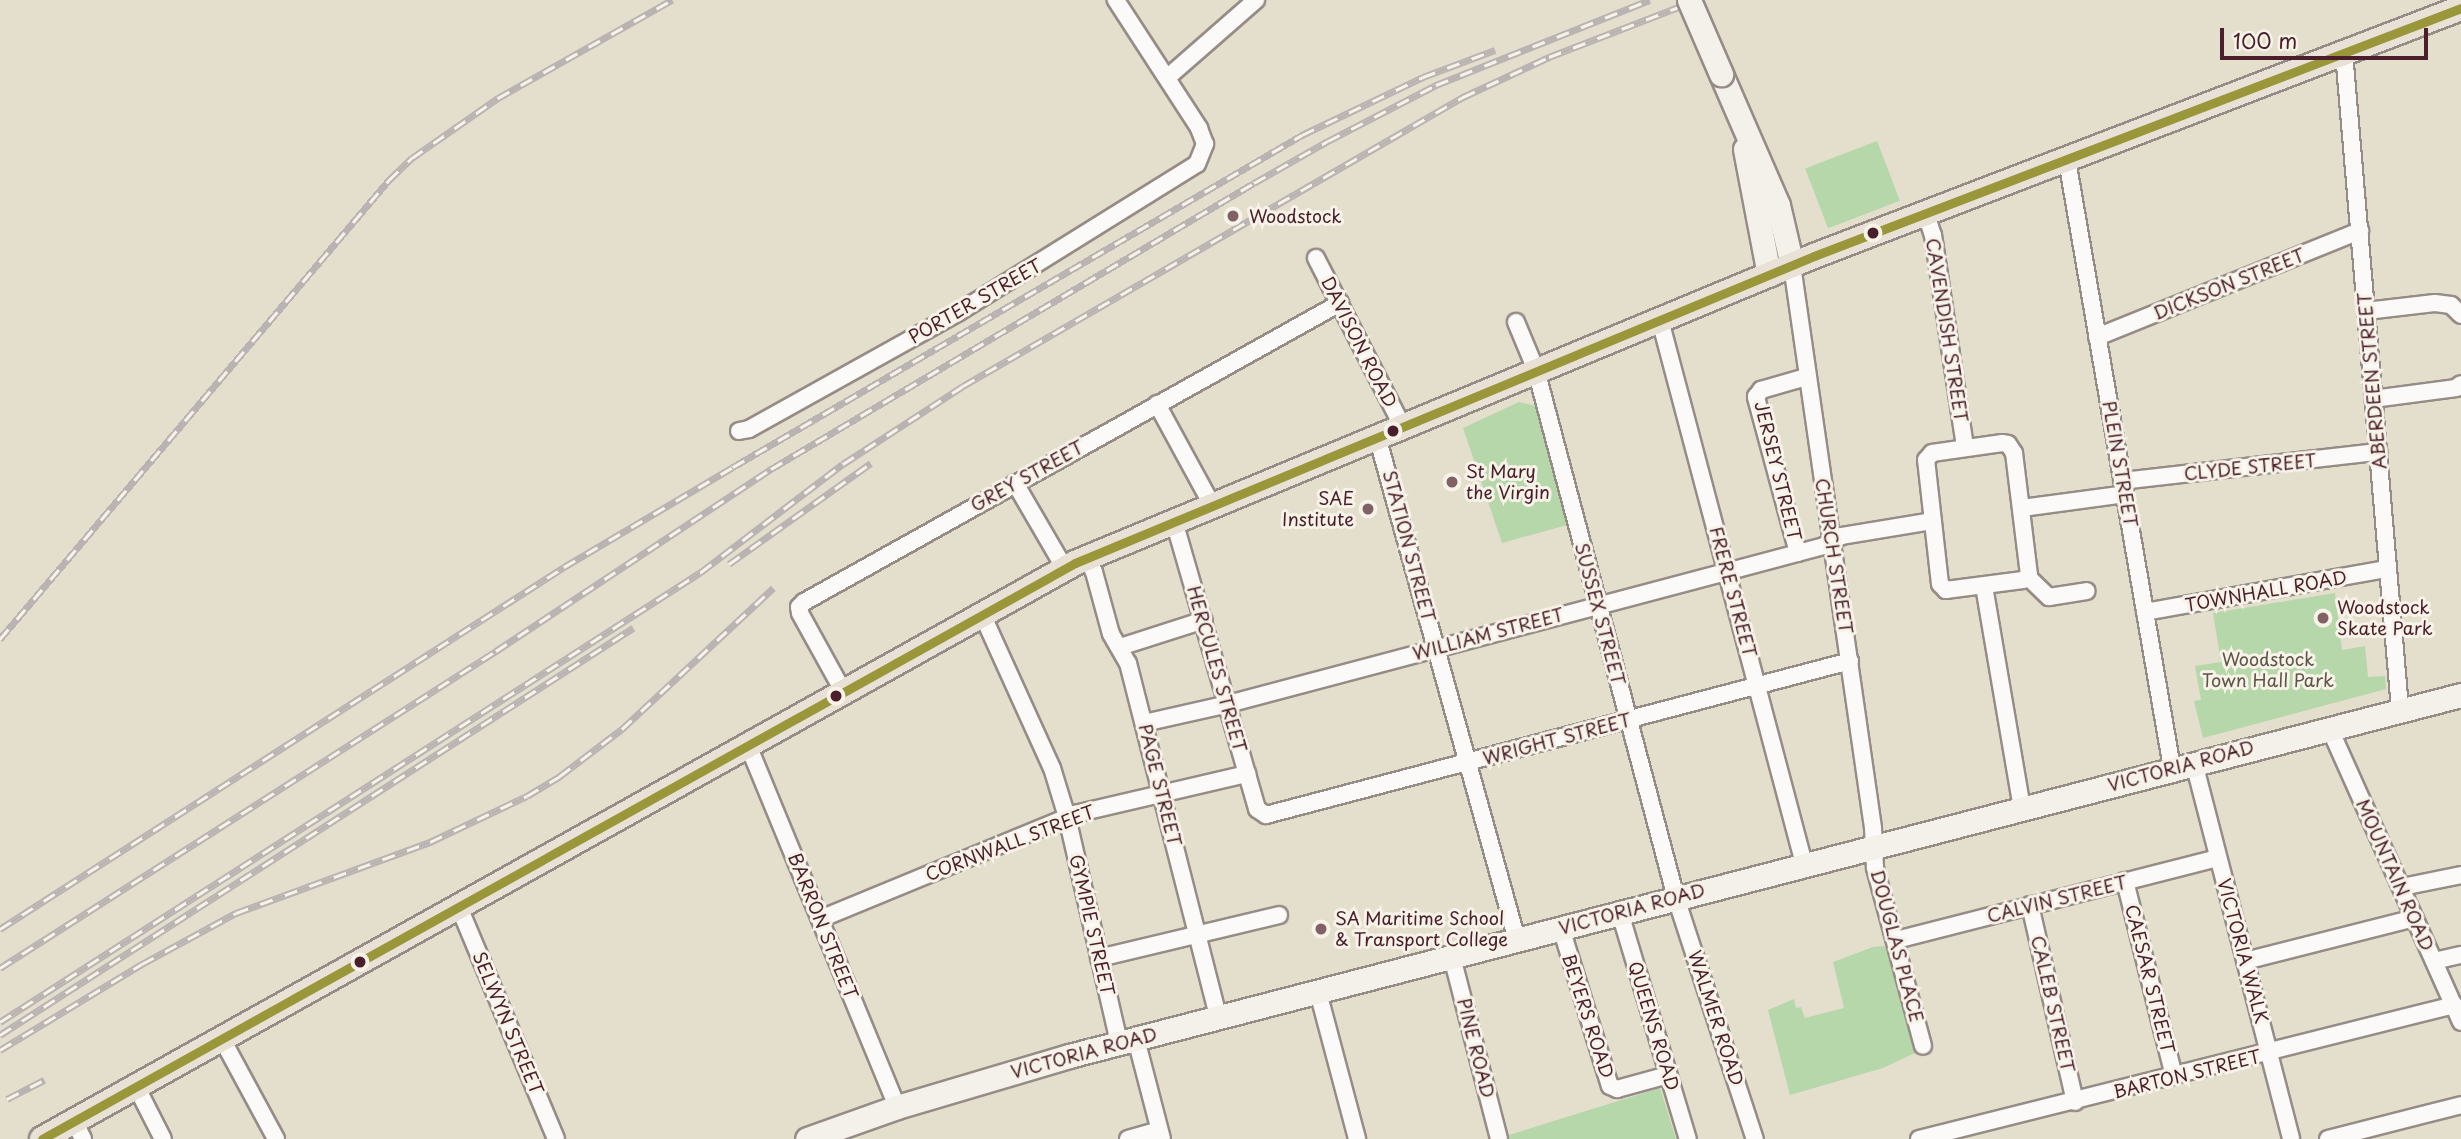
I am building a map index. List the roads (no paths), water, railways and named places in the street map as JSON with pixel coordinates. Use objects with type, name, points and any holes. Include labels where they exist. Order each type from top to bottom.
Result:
[{"type":"main road","points":[[1689,0],[1738,112],[1781,270]]},
{"type":"main road","points":[[42,1139],[79,1130],[136,1086],[1075,563],[1402,425],[1781,270],[2461,8]]},
{"type":"main road","name":"VICTORIA ROAD","points":[[807,1139],[897,1107],[1127,1041],[2329,727],[2400,709],[2460,698]]},
{"type":"street","points":[[1116,0],[1168,77],[1254,0]]},
{"type":"street","name":"ABERDEEN STREET","points":[[2344,53],[2400,709]]},
{"type":"street","name":"PORTER STREET","points":[[739,430],[749,429],[828,386],[1045,261],[1186,173],[1202,157],[1205,144],[1199,128],[1168,77]]},
{"type":"street","name":"PLEIN STREET","points":[[2067,160],[2145,612],[2183,766]]},
{"type":"street","name":"CAVENDISH STREET","points":[[1926,214],[1933,235],[1965,447]]},
{"type":"street","name":"DICKSON STREET","points":[[2098,337],[2360,231]]},
{"type":"street","name":"DAVISON ROAD","points":[[1316,258],[1402,425]]},
{"type":"street","name":"CHURCH STREET","points":[[1781,270],[1807,377],[1876,846]]},
{"type":"street","name":"GREY STREET","points":[[843,691],[799,607],[1014,483],[1340,303]]},
{"type":"street","points":[[2366,311],[2435,303],[2451,305],[2461,315]]},
{"type":"street","name":"FRERE STREET","points":[[1660,320],[1804,864]]},
{"type":"street","name":"SUSSEX STREET","points":[[1516,322],[1536,370],[1676,898]]},
{"type":"street","name":"JERSEY STREET","points":[[1798,553],[1756,397],[1761,390],[1807,377]]},
{"type":"street","points":[[2373,399],[2456,388],[2461,384]]},
{"type":"street","points":[[1157,404],[1212,505]]},
{"type":"street","name":"STATION STREET","points":[[1377,436],[1517,940]]},
{"type":"street","points":[[2028,577],[1952,591],[1942,587],[1926,460],[1932,453],[2008,444],[2014,453],[2028,577],[2049,597],[2087,591]]},
{"type":"street","name":"CLYDE STREET","points":[[2022,508],[2124,487],[2378,453]]},
{"type":"street","name":"PAGE STREET","points":[[1014,483],[1075,563],[1094,572],[1111,635],[1128,663],[1219,1018]]},
{"type":"street","name":"HERCULES STREET","points":[[1174,521],[1257,809],[1263,815]]},
{"type":"street","name":"WILLIAM STREET","points":[[1144,723],[1228,704],[1798,553],[1841,536],[1933,521]]},
{"type":"street","name":"TOWNHALL ROAD","points":[[2145,612],[2387,569]]},
{"type":"street","points":[[1984,586],[2022,808]]},
{"type":"street","name":"GYMPIE STREET","points":[[982,614],[1042,743],[1067,817],[1099,958],[1161,1135]]},
{"type":"street","points":[[1120,648],[1204,620]]},
{"type":"street","name":"WRIGHT STREET","points":[[1263,815],[1850,661]]},
{"type":"street","name":"MOUNTAIN ROAD","points":[[2329,727],[2461,1022]]},
{"type":"street","name":"BARRON STREET","points":[[748,746],[897,1107]]},
{"type":"street","name":"VICTORIA WALK","points":[[2183,766],[2218,858],[2291,1139]]},
{"type":"street","name":"CORNWALL STREET","points":[[820,919],[1067,817],[1247,774]]},
{"type":"street","name":"DOUGLAS PLACE","points":[[1876,846],[1875,868],[1923,1046]]},
{"type":"street","name":"CALVIN STREET","points":[[1896,940],[2218,858]]},
{"type":"street","points":[[2402,887],[2461,875]]},
{"type":"street","name":"CAESAR STREET","points":[[2125,881],[2174,1076]]},
{"type":"street","name":"WALMER ROAD","points":[[1676,898],[1755,1139]]},
{"type":"street","name":"CALEB STREET","points":[[2030,905],[2075,1102]]},
{"type":"street","name":"SELWYN STREET","points":[[459,907],[556,1139]]},
{"type":"street","name":"QUEENS ROAD","points":[[1620,913],[1688,1139]]},
{"type":"street","points":[[1099,958],[1279,915]]},
{"type":"street","points":[[2245,961],[2415,918]]},
{"type":"street","name":"BEYERS ROAD","points":[[1560,928],[1610,1086],[1617,1089],[1668,1075]]},
{"type":"street","points":[[2434,961],[2461,955]]},
{"type":"street","name":"PINE ROAD","points":[[1452,957],[1499,1139]]},
{"type":"street","points":[[1318,992],[1357,1139]]},
{"type":"street","name":"BARTON STREET","points":[[1919,1139],[2454,1005]]},
{"type":"street","points":[[222,1039],[275,1139]]},
{"type":"street","points":[[136,1086],[163,1139]]},
{"type":"street","points":[[2328,1139],[2461,1105]]},
{"type":"street","points":[[1129,1139],[1161,1135]]},
{"type":"railway","points":[[0,639],[389,180],[412,158],[498,98],[672,0]]},
{"type":"railway","points":[[0,968],[496,651],[771,469],[1254,183],[1436,85],[1650,0]]},
{"type":"railway","points":[[0,1022],[701,572],[843,464],[963,386],[1463,97],[1549,57],[1697,0]]},
{"type":"railway","points":[[0,929],[564,567],[733,467],[1302,135],[1423,77],[1495,50]]},
{"type":"railway","points":[[729,564],[871,463]]},
{"type":"railway","points":[[0,1050],[142,964],[236,913],[430,842],[527,796],[560,776],[622,729],[773,588]]},
{"type":"railway","points":[[0,1035],[633,628]]},
{"type":"railway","points":[[7,1099],[44,1080]]},
{"type":"place","name":"Woodstock","points":[[1233,216]]},
{"type":"place","name":"St Mary the Virgin","points":[[1452,482]]},
{"type":"place","name":"SAE Institute","points":[[1368,509]]},
{"type":"place","name":"Woodstock Skate Park","points":[[2323,618]]},
{"type":"place","name":"SA Maritime School & Transport College","points":[[1321,929]]},
{"type":"park label","name":"Woodstock Town Hall Park","points":[[2268,670]]}]
